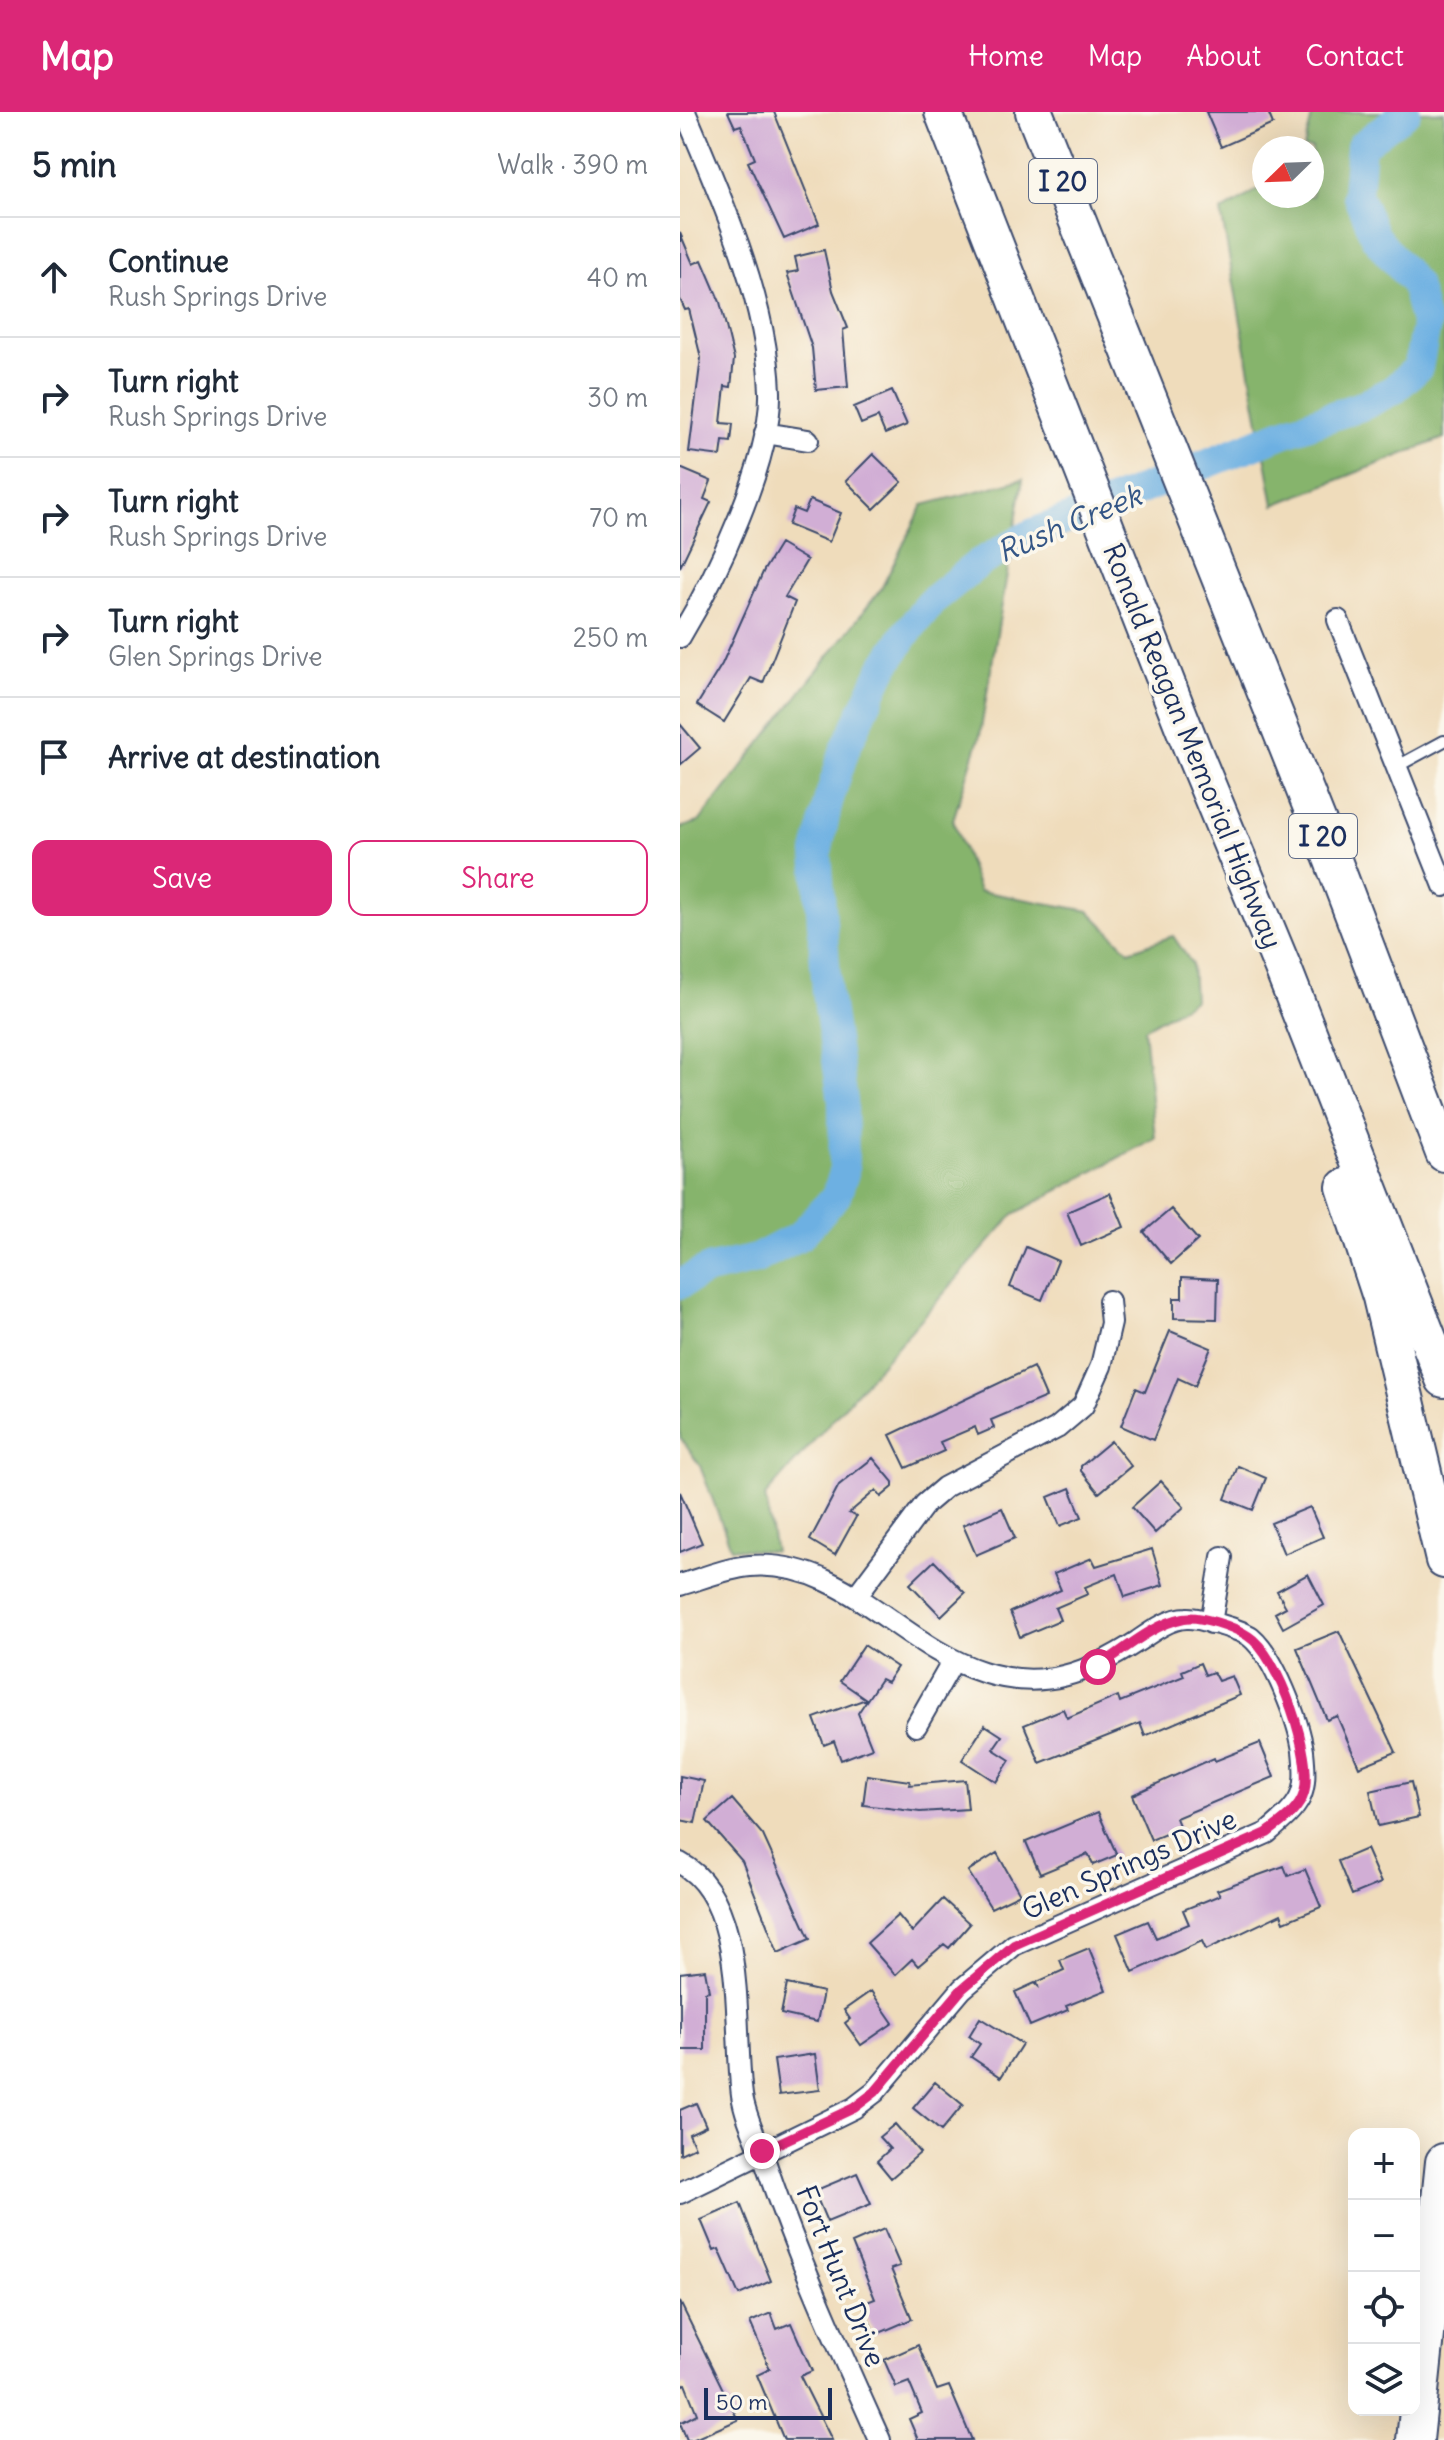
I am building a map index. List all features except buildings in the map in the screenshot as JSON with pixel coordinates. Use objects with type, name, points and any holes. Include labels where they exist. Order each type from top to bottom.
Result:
[{"type":"highway","points":[[920,112],[1038,358]]},
{"type":"highway","name":"Ronald Reagan Memorial Highway","points":[[943,112],[1120,567],[1294,994],[1444,1379]]},
{"type":"highway","name":"I 20","points":[[1034,112],[1332,858],[1444,1153]]},
{"type":"highway","points":[[1049,112],[1091,249]]},
{"type":"highway","points":[[1193,751],[1267,987],[1360,1228],[1385,1313],[1444,1560]]},
{"type":"highway","points":[[1332,858],[1444,1088]]},
{"type":"highway","points":[[1415,2440],[1444,2162]]},
{"type":"street","points":[[680,637],[695,613],[753,482],[765,433],[770,391],[762,331],[725,207],[685,112]]},
{"type":"street","points":[[765,433],[808,440]]},
{"type":"street","points":[[1338,620],[1444,886]]},
{"type":"street","points":[[857,1595],[925,1504],[945,1487],[1057,1428],[1083,1406],[1101,1366],[1111,1323],[1109,1301]]},
{"type":"street","points":[[680,1585],[751,1566],[794,1569],[831,1580],[857,1595],[953,1661],[987,1674],[1020,1679],[1056,1678],[1098,1667],[1157,1628],[1186,1618],[1211,1623],[1222,1557]]},
{"type":"street","name":"Glen Springs Drive","points":[[680,2193],[854,2108],[875,2092],[962,1989],[1014,1945],[1267,1833],[1296,1809],[1306,1780],[1301,1738],[1278,1677],[1251,1637],[1211,1623]]},
{"type":"street","points":[[916,1726],[953,1661]]},
{"type":"street","name":"Fort Hunt Drive","points":[[680,1863],[704,1882],[720,1911],[736,1980],[736,2052],[744,2107],[798,2258],[880,2440]]},
{"type":"lane","points":[[1396,767],[1444,741]]},
{"type":"green space","points":[[1313,112],[1444,112],[1444,438],[1274,505],[1221,212],[1252,193],[1252,208],[1324,208],[1324,136],[1307,136]]},
{"type":"green space","points":[[1023,479],[980,735],[953,820],[979,891],[1089,911],[1129,951],[1173,936],[1192,964],[1194,1000],[1144,1029],[1155,1138],[1014,1214],[765,1496],[775,1552],[731,1548],[700,1466],[680,1437],[680,828],[699,822],[881,589],[923,505]]},
{"type":"waterway","name":"Rush Creek","points":[[680,1284],[707,1270],[756,1259],[801,1235],[836,1196],[844,1173],[843,1101],[827,992],[817,853],[828,802],[845,749],[882,670],[933,600],[979,563],[1031,534],[1283,433],[1364,405],[1393,390],[1418,368],[1426,326],[1415,284],[1375,237],[1357,194],[1361,146],[1406,112]]},
{"type":"route","points":[[762,2151],[796,2138],[854,2108],[875,2092],[962,1989],[1014,1945],[1267,1833],[1296,1809],[1306,1780],[1301,1738],[1278,1677],[1251,1637],[1186,1618],[1157,1628],[1098,1667]]}]
